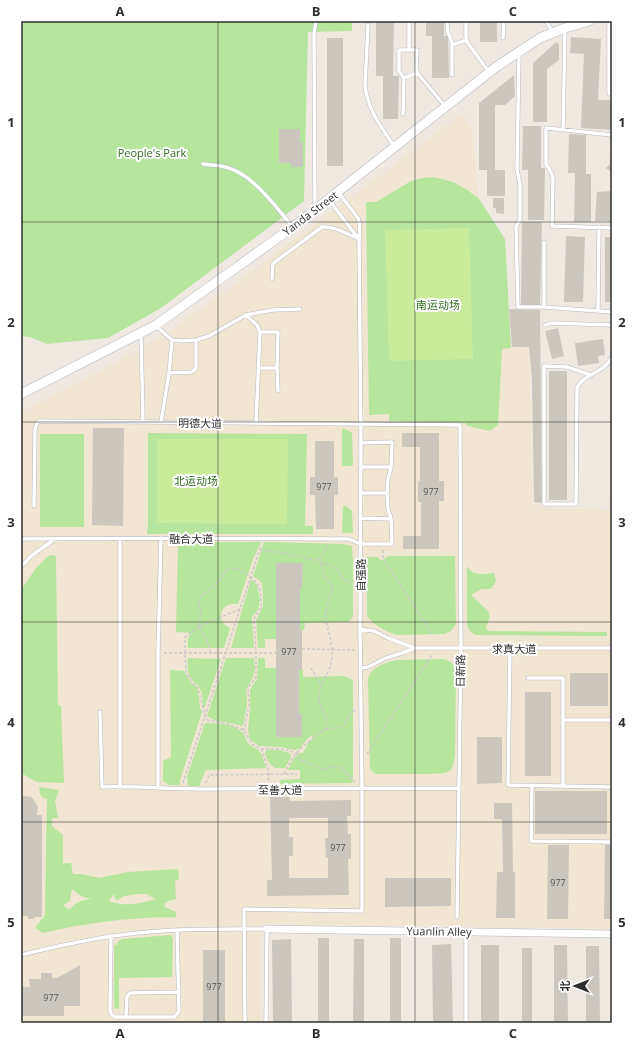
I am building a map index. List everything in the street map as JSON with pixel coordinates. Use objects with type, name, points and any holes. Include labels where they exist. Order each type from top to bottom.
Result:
[{"type":"main road","name":"Yanda Street","points":[[21,394],[156,325],[293,227],[490,72],[540,38],[576,22],[589,21]]},
{"type":"street","name":"Yuanlin Alley","points":[[267,928],[612,934]]},
{"type":"lane","points":[[315,210],[314,34],[316,21]]},
{"type":"lane","points":[[409,21],[409,50]]},
{"type":"lane","points":[[447,21],[448,32],[452,45],[452,75]]},
{"type":"lane","points":[[466,21],[467,40],[490,72]]},
{"type":"lane","points":[[503,38],[504,21]]},
{"type":"lane","points":[[546,21],[554,33]]},
{"type":"lane","points":[[609,21],[609,94]]},
{"type":"lane","points":[[368,25],[365,86],[366,94],[376,120],[394,147]]},
{"type":"lane","points":[[563,130],[565,28]]},
{"type":"lane","points":[[452,45],[467,40]]},
{"type":"lane","points":[[403,114],[404,78],[399,71],[399,50],[417,50],[416,70],[418,76],[445,107]]},
{"type":"lane","points":[[519,52],[516,169],[520,185],[520,220],[516,226],[518,307],[544,307],[612,312]]},
{"type":"lane","points":[[404,78],[417,73]]},
{"type":"lane","points":[[612,135],[546,128],[546,164],[552,174],[553,180],[552,226],[612,228]]},
{"type":"lane","points":[[203,164],[222,166],[232,169],[244,176],[256,185],[293,227]]},
{"type":"lane","name":"自强路","points":[[244,929],[244,909],[362,911],[362,762],[360,668],[360,221],[338,192]]},
{"type":"lane","points":[[328,199],[359,239]]},
{"type":"lane","points":[[272,279],[273,264],[322,227],[334,229],[359,239]]},
{"type":"lane","points":[[598,311],[599,227]]},
{"type":"lane","points":[[544,242],[544,307]]},
{"type":"lane","points":[[156,325],[172,340],[196,340],[209,336],[246,315],[274,310],[300,309]]},
{"type":"lane","points":[[246,315],[257,325],[260,332],[256,423]]},
{"type":"lane","points":[[545,325],[552,323],[612,325]]},
{"type":"lane","points":[[260,332],[278,332],[278,391]]},
{"type":"lane","points":[[141,333],[143,422]]},
{"type":"lane","points":[[161,422],[169,373],[172,340]]},
{"type":"lane","points":[[169,373],[192,372],[195,370],[196,340]]},
{"type":"lane","points":[[591,375],[567,367],[544,366],[544,504],[576,504],[577,388],[582,380],[591,375],[598,371],[612,357]]},
{"type":"lane","points":[[259,368],[277,368]]},
{"type":"lane","name":"明德大道","points":[[34,506],[35,427],[39,421],[460,425]]},
{"type":"lane","name":"日新路","points":[[457,917],[461,648],[460,425]]},
{"type":"lane","points":[[360,442],[392,442],[391,467],[387,493],[388,509],[391,519],[392,544],[383,544]]},
{"type":"lane","points":[[360,467],[391,467]]},
{"type":"lane","points":[[360,493],[387,493]]},
{"type":"lane","points":[[360,518],[391,519]]},
{"type":"lane","points":[[21,567],[31,556],[56,538]]},
{"type":"lane","points":[[158,787],[158,653],[161,538]]},
{"type":"lane","name":"融合大道","points":[[21,539],[264,538],[350,540],[360,544],[383,544]]},
{"type":"lane","points":[[120,539],[120,786]]},
{"type":"lane","points":[[360,629],[374,630],[388,638],[415,648]]},
{"type":"lane","points":[[360,668],[368,667],[386,658],[415,648]]},
{"type":"lane","name":"求真大道","points":[[415,648],[612,648]]},
{"type":"lane","points":[[510,648],[508,785],[612,787]]},
{"type":"lane","points":[[528,678],[563,678],[563,786]]},
{"type":"lane","name":"至善大道","points":[[100,712],[102,787],[120,786],[204,789],[458,788]]},
{"type":"lane","points":[[563,720],[612,720]]},
{"type":"lane","points":[[532,786],[531,841],[612,842]]},
{"type":"lane","points":[[21,955],[82,941],[136,933],[177,930],[267,928],[266,1023]]},
{"type":"lane","points":[[244,929],[245,1023]]},
{"type":"lane","points":[[111,936],[110,1011],[112,1015],[115,1017],[174,1017],[179,1011],[177,930]]},
{"type":"lane","points":[[466,931],[466,1023]]},
{"type":"lane","points":[[126,1017],[127,996],[130,992],[179,992]]},
{"type":"path","points":[[183,788],[183,782],[264,538]]},
{"type":"path","points":[[319,560],[326,550],[330,539]]},
{"type":"path","points":[[383,544],[383,559],[433,635]]},
{"type":"path","points":[[260,550],[319,560]]},
{"type":"path","points":[[319,560],[325,577],[332,586],[325,618],[333,650],[330,668],[322,686],[319,700],[327,719],[325,729]]},
{"type":"path","points":[[321,563],[331,564],[339,570],[344,580],[347,582],[354,582]]},
{"type":"path","points":[[198,628],[201,614],[198,602],[204,593],[220,580],[226,570],[229,568],[237,568],[257,582],[260,588],[262,602],[254,620],[256,676],[248,691],[249,705],[244,730]]},
{"type":"path","points":[[240,609],[198,628],[185,637],[184,653],[186,673],[193,684],[198,688],[205,716],[208,720],[225,723],[244,730],[252,744],[261,749],[284,749],[296,753],[300,759],[320,769],[334,766],[341,768],[362,789]]},
{"type":"path","points":[[198,628],[207,639],[211,653]]},
{"type":"path","points":[[362,762],[436,648]]},
{"type":"path","points":[[302,650],[360,650]]},
{"type":"path","points":[[158,653],[276,653]]},
{"type":"path","points":[[311,668],[322,686]]},
{"type":"path","points":[[284,774],[296,753],[325,729],[340,727],[343,725],[355,710]]},
{"type":"path","points":[[261,749],[269,774],[268,789]]},
{"type":"path","points":[[204,789],[209,775],[297,774]]},
{"type":"shaded area","points":[[462,114],[472,127],[479,199],[505,239],[511,348],[528,347],[532,504],[544,505],[545,508],[612,510],[612,929],[261,924],[261,1023],[21,1023],[21,413],[161,337],[241,280]]},
{"type":"green space","name":"People's Park","points":[[21,21],[352,21],[352,31],[308,32],[304,201],[161,308],[108,338],[47,344],[30,337],[21,336]]},
{"type":"green space","name":"南运动场","points":[[433,177],[453,182],[466,189],[479,199],[505,239],[511,348],[502,349],[498,425],[490,431],[468,426],[465,423],[389,421],[389,414],[369,415],[366,202],[376,202],[411,181]]},
{"type":"green space","points":[[469,228],[473,359],[389,361],[385,230]]},
{"type":"green space","points":[[342,429],[352,433],[353,465],[351,466],[342,466]]},
{"type":"green space","name":"北运动场","points":[[148,433],[307,434],[305,526],[313,526],[313,534],[147,534]]},
{"type":"green space","points":[[40,434],[84,434],[84,527],[40,527]]},
{"type":"green space","name":"北运动场","points":[[157,439],[288,439],[287,524],[157,523]]},
{"type":"green space","points":[[343,506],[346,506],[352,511],[353,533],[342,533]]},
{"type":"green space","points":[[178,542],[261,542],[253,559],[238,604],[227,606],[221,613],[222,621],[230,628],[224,648],[188,648],[188,639],[192,633],[176,632]]},
{"type":"green space","points":[[264,542],[343,544],[352,546],[353,617],[348,622],[305,623],[304,630],[300,630],[300,588],[302,588],[303,563],[276,563],[276,639],[265,639],[265,648],[258,648],[256,620],[263,606],[263,597],[262,583],[253,576]]},
{"type":"green space","points":[[50,555],[56,556],[58,705],[61,706],[64,783],[37,782],[23,774],[21,590],[36,568]]},
{"type":"green space","points":[[388,556],[455,556],[456,624],[451,631],[444,634],[397,635],[380,628],[367,616],[367,557],[378,557],[381,561]]},
{"type":"green space","points":[[467,566],[469,570],[475,573],[494,573],[496,581],[491,589],[482,589],[471,595],[488,611],[490,617],[486,627],[488,631],[607,632],[607,636],[475,635],[470,631],[467,625]]},
{"type":"green space","points":[[251,579],[257,585],[260,600],[258,610],[252,617],[254,648],[231,648],[237,627]]},
{"type":"green space","points":[[188,658],[221,659],[204,709],[200,689],[190,678],[188,673]]},
{"type":"green space","points":[[226,658],[254,658],[255,669],[253,677],[246,690],[247,705],[242,726],[216,721],[207,716]]},
{"type":"green space","points":[[258,658],[265,658],[265,668],[276,668],[276,737],[302,737],[299,714],[299,670],[303,670],[303,677],[344,676],[353,680],[352,783],[280,784],[280,780],[300,779],[300,770],[288,770],[293,759],[299,753],[303,753],[308,743],[314,738],[311,735],[299,749],[294,750],[281,747],[259,746],[250,739],[248,729],[250,690],[257,679]]},
{"type":"green space","points":[[442,659],[451,662],[456,671],[455,756],[451,770],[444,773],[431,774],[376,774],[370,769],[368,679],[372,671],[384,664],[397,660]]},
{"type":"green space","points":[[170,670],[184,671],[192,684],[196,686],[202,712],[180,780],[180,785],[169,785],[163,781],[163,761],[171,757]]},
{"type":"green space","points":[[205,723],[225,724],[235,727],[244,734],[249,744],[257,749],[266,768],[206,770],[199,786],[188,786],[187,777]]},
{"type":"green space","points":[[267,750],[280,750],[291,755],[285,768],[275,768],[271,765],[266,757],[265,752]]},
{"type":"green space","points":[[39,787],[59,790],[55,801],[58,818],[52,818],[52,826],[63,835],[63,863],[71,863],[73,874],[81,874],[99,878],[128,872],[178,869],[179,880],[175,880],[176,899],[168,901],[164,904],[165,907],[176,912],[176,917],[106,922],[43,933],[35,928],[45,915],[47,799],[43,798],[40,794]],"holes":[[[72,889],[81,896],[91,899],[79,902],[69,910],[63,905],[70,901]],[[114,894],[116,901],[124,896],[139,894],[146,894],[156,899],[138,903],[120,904],[109,901]]]},
{"type":"green space","points":[[171,935],[173,939],[172,977],[119,978],[119,1009],[115,1008],[114,945],[122,939]]},
{"type":"building","points":[[376,21],[394,21],[393,76],[399,76],[398,119],[383,119],[383,76],[376,76]]},
{"type":"building","points":[[426,21],[444,21],[444,36],[448,36],[449,78],[432,78],[432,36],[426,36]]},
{"type":"building","points":[[480,21],[497,21],[497,42],[480,42]]},
{"type":"building","points":[[571,37],[601,39],[598,100],[612,100],[612,130],[581,128],[584,54],[570,53]]},
{"type":"building","points":[[327,38],[343,38],[343,166],[327,166]]},
{"type":"building","points":[[557,42],[559,45],[559,60],[547,69],[547,122],[533,122],[533,63]]},
{"type":"building","points":[[514,75],[515,96],[505,105],[495,105],[495,170],[505,170],[505,196],[487,196],[487,170],[479,170],[479,103]]},
{"type":"building","points":[[523,126],[541,126],[541,168],[545,168],[544,220],[528,220],[528,170],[522,170]]},
{"type":"building","points":[[279,129],[300,129],[300,142],[303,142],[303,167],[291,167],[291,163],[279,163]]},
{"type":"building","points":[[569,134],[586,135],[586,174],[591,174],[591,222],[574,222],[575,173],[568,173]]},
{"type":"building","points":[[611,155],[612,177],[610,176],[610,171],[606,168],[610,164]]},
{"type":"building","points":[[612,191],[612,221],[595,221],[597,192]]},
{"type":"building","points":[[493,198],[504,198],[504,214],[496,213],[496,208],[493,208]]},
{"type":"building","points":[[522,222],[542,222],[540,306],[521,305]]},
{"type":"building","points":[[566,236],[585,237],[583,302],[564,302]]},
{"type":"building","points":[[605,237],[612,237],[612,302],[605,302]]},
{"type":"building","points":[[509,309],[540,310],[542,503],[534,502],[532,379],[529,347],[512,347]]},
{"type":"building","points":[[558,328],[564,356],[552,359],[545,331]]},
{"type":"building","points":[[603,339],[605,355],[598,356],[599,363],[578,366],[575,343]]},
{"type":"building","points":[[549,371],[567,371],[567,500],[549,500]]},
{"type":"building","points":[[93,428],[124,428],[123,526],[92,525]]},
{"type":"building","points":[[402,433],[439,433],[439,481],[444,481],[444,501],[439,501],[439,549],[403,549],[403,536],[421,536],[421,502],[418,502],[418,481],[420,481],[420,447],[402,447]]},
{"type":"building","points":[[315,441],[334,441],[334,477],[338,477],[338,495],[334,495],[334,529],[316,529],[315,495],[310,495],[310,477],[315,477]]},
{"type":"building","points":[[611,494],[612,507],[610,507]]},
{"type":"building","points":[[276,563],[303,563],[302,588],[300,588],[302,670],[299,670],[299,714],[302,714],[302,737],[276,737]]},
{"type":"building","points":[[570,673],[608,673],[608,706],[570,706]]},
{"type":"building","points":[[525,692],[551,692],[551,776],[525,776]]},
{"type":"building","points":[[477,737],[502,737],[502,783],[477,784]]},
{"type":"building","points":[[535,791],[607,791],[607,834],[535,834]]},
{"type":"building","points":[[21,796],[31,797],[38,807],[37,815],[42,815],[42,917],[34,917],[34,919],[28,919],[28,916],[21,916]]},
{"type":"building","points":[[270,797],[290,797],[290,801],[351,800],[351,816],[347,816],[348,834],[351,834],[351,859],[348,859],[349,895],[267,896],[267,880],[272,880]],"holes":[[[289,818],[328,818],[328,838],[325,838],[326,858],[328,858],[328,878],[289,878],[289,856],[293,856],[293,837],[289,837]]]},
{"type":"building","points":[[494,803],[512,803],[515,918],[496,918],[497,872],[503,872],[502,819],[494,819]]},
{"type":"building","points":[[548,845],[569,845],[568,919],[547,919]]},
{"type":"building","points":[[605,845],[612,845],[612,919],[604,919]]},
{"type":"building","points":[[385,878],[451,878],[451,906],[385,907]]},
{"type":"building","points":[[318,938],[329,938],[329,1023],[318,1023]]},
{"type":"building","points":[[390,938],[401,938],[401,1023],[390,1023]]},
{"type":"building","points":[[291,939],[292,1023],[273,1023],[272,940]]},
{"type":"building","points":[[354,939],[364,939],[364,1023],[353,1023]]},
{"type":"building","points":[[451,944],[453,1023],[433,1023],[432,945]]},
{"type":"building","points":[[481,945],[499,945],[499,1023],[481,1023]]},
{"type":"building","points":[[554,945],[567,945],[568,1023],[554,1023]]},
{"type":"building","points":[[586,946],[599,946],[600,1023],[586,1023]]},
{"type":"building","points":[[522,948],[532,948],[532,1023],[522,1023]]},
{"type":"building","points":[[203,950],[225,950],[225,1023],[203,1023]]},
{"type":"building","points":[[80,965],[80,1006],[64,1006],[64,1016],[21,1016],[21,987],[30,987],[29,979],[41,979],[41,973],[52,973],[52,978],[57,978]]}]
